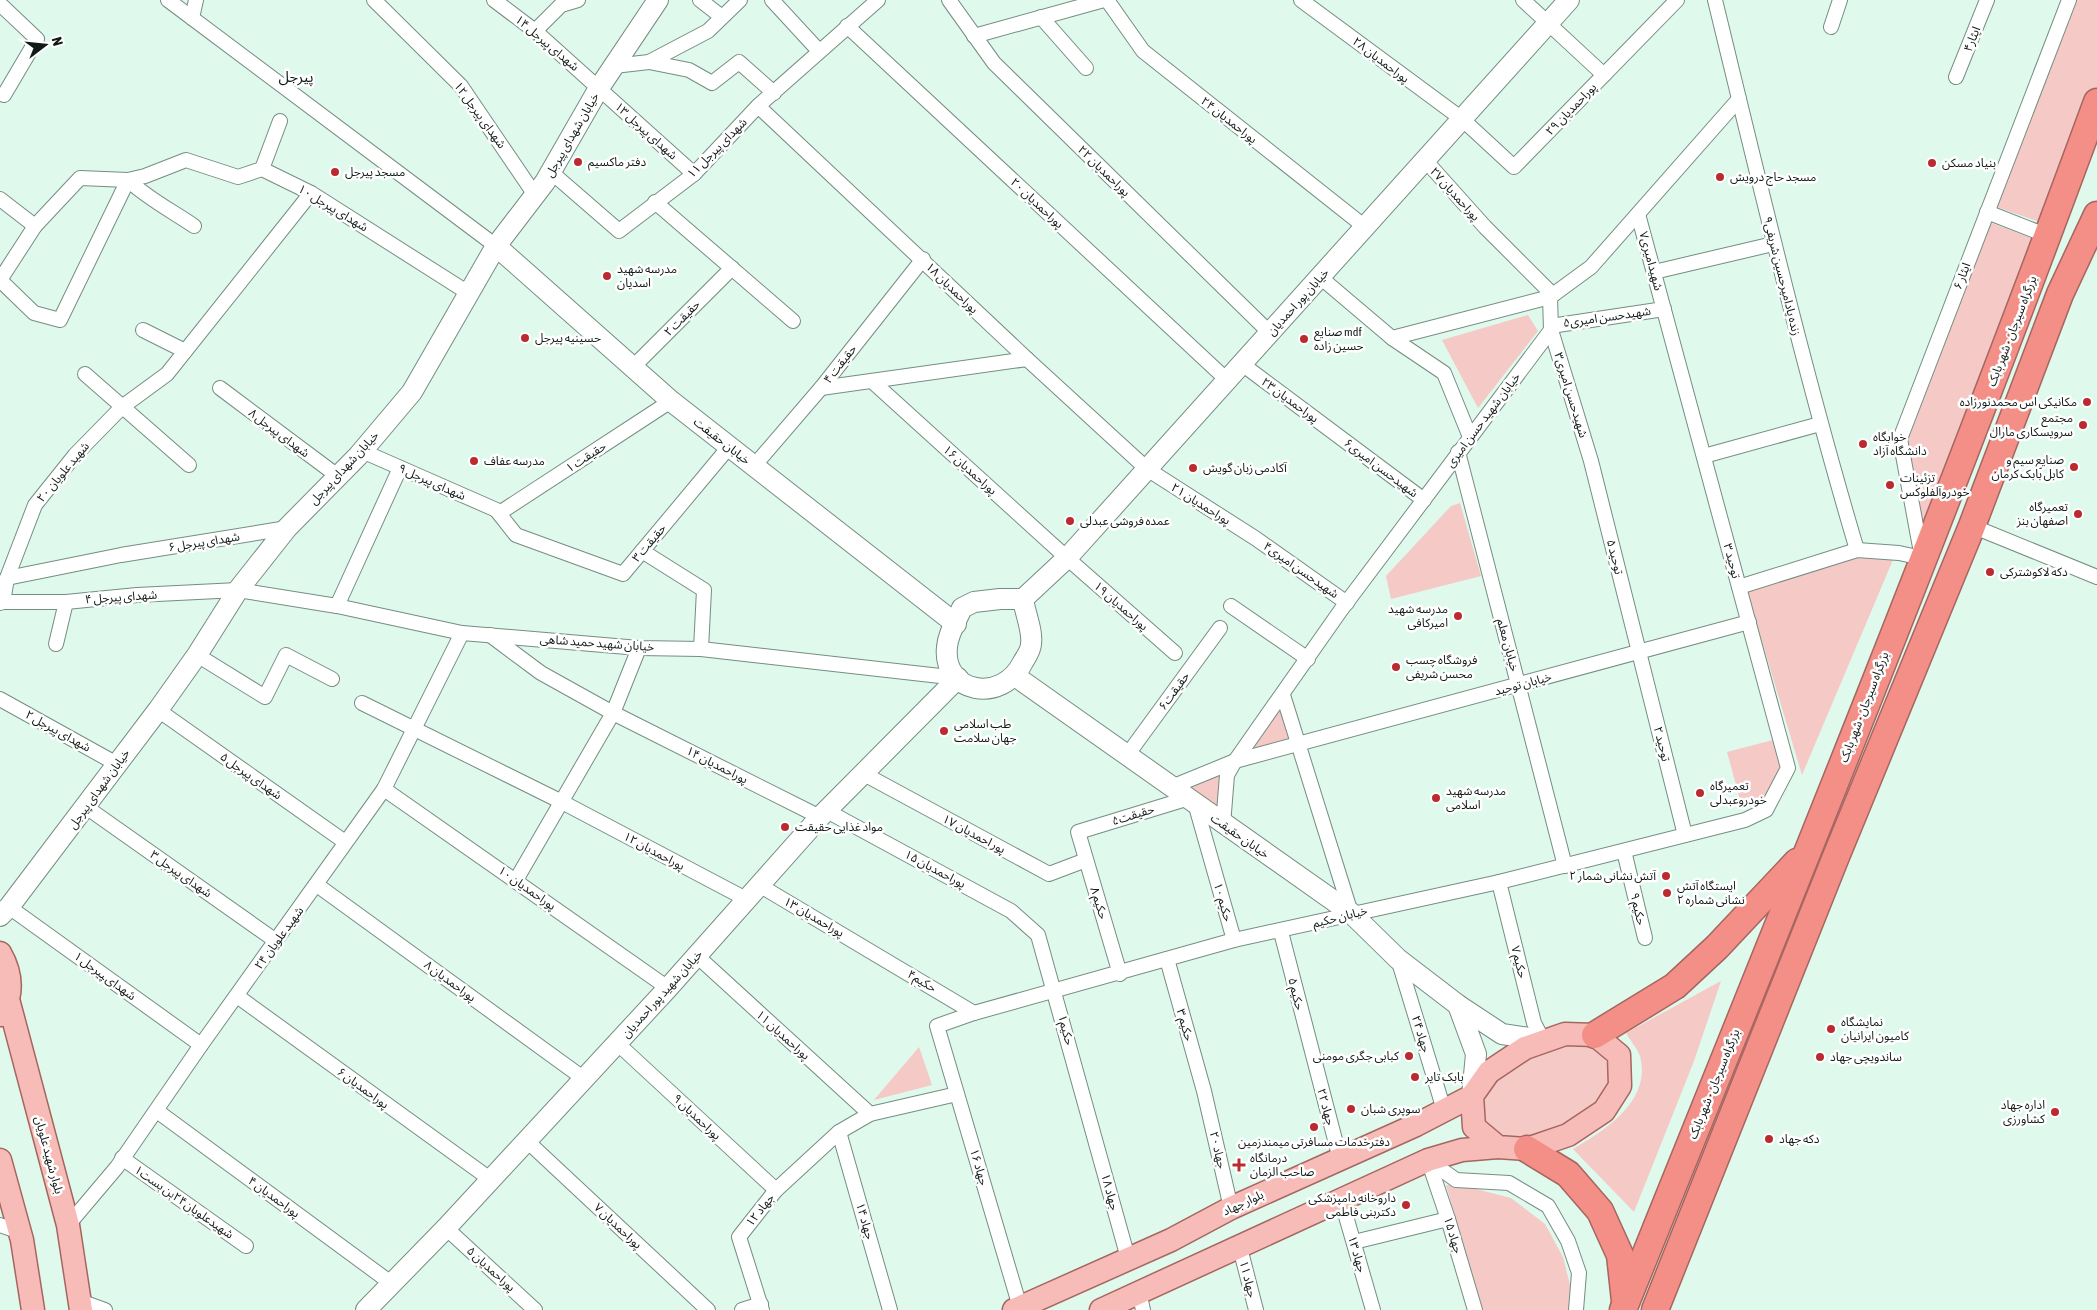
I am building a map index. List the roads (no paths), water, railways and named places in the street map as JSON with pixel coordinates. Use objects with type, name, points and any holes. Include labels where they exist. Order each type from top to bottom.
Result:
[{"type":"highway","name":"بزرگراه سیرجان - شهر بابک","points":[[1624,1306],[1808,850],[2048,236],[2097,102]]},
{"type":"highway","points":[[1655,1310],[1835,859],[1972,526],[2060,294],[2096,221]]},
{"type":"highway","points":[[1595,1035],[1675,986],[1717,947],[1808,850]]},
{"type":"highway","points":[[1527,1149],[1568,1174],[1600,1211],[1620,1255],[1624,1306]]},
{"type":"main road","name":"بلوار شهید علویان","points":[[0,953],[6,963],[10,983],[4,1009],[68,1225],[81,1305]]},
{"type":"main road","points":[[1101,1310],[1141,1301],[1240,1248],[1341,1199],[1428,1160],[1462,1150],[1498,1147],[1527,1149],[1550,1143],[1585,1125],[1604,1111],[1620,1086],[1619,1055],[1595,1035],[1566,1034],[1542,1040],[1507,1057],[1489,1072],[1472,1096],[1474,1127],[1498,1147]]},
{"type":"main road","name":"بلوار جهاد","points":[[1017,1309],[1231,1208],[1416,1126],[1472,1096]]},
{"type":"main road","points":[[0,1160],[10,1228],[33,1310]]},
{"type":"street","points":[[4,95],[37,39],[5,8],[18,0]]},
{"type":"street","points":[[168,0],[496,246]]},
{"type":"street","points":[[192,18],[196,0]]},
{"type":"street","name":"شهدای پیرجل ۱۲","points":[[374,0],[461,86],[535,194]]},
{"type":"street","name":"شهدای پیرجل ۱۴","points":[[494,0],[535,31],[599,88]]},
{"type":"street","points":[[535,31],[561,5],[578,0]]},
{"type":"street","name":"خیابان شهدای پیرجل","points":[[5,912],[158,710],[197,655],[238,590],[287,528],[362,451],[412,392],[496,246],[551,172],[599,88],[658,0]]},
{"type":"street","points":[[700,0],[722,17]]},
{"type":"street","points":[[649,62],[708,31],[740,0]]},
{"type":"street","points":[[772,0],[818,51]]},
{"type":"street","name":"شهدای پیرجل ۱۱","points":[[551,172],[619,231],[694,174],[758,106],[878,0]]},
{"type":"street","name":"پوراحمدیان ۲۲","points":[[949,0],[994,63],[1270,333]]},
{"type":"street","points":[[974,36],[1106,0]]},
{"type":"street","name":"پوراحمدیان ۲۴","points":[[1106,0],[1142,51],[1365,227]]},
{"type":"street","name":"پوراحمدیان ۲۸","points":[[1301,0],[1462,119]]},
{"type":"street","points":[[1524,0],[1604,75]]},
{"type":"street","name":"خیابان پور احمدیان","points":[[1023,599],[1067,558],[1569,0]]},
{"type":"street","name":"پوراحمدیان ۲۹","points":[[1462,119],[1514,167],[1677,0]]},
{"type":"street","name":"زنده یادامیرحسین شریفی۹","points":[[1715,0],[1773,244],[1820,424],[1858,550]]},
{"type":"street","points":[[1830,27],[1840,0]]},
{"type":"street","name":"ایثار۴","points":[[1956,77],[1988,0]]},
{"type":"street","name":"ایثار ۶","points":[[1922,558],[1900,439],[2069,0]]},
{"type":"street","points":[[1041,17],[1086,68]]},
{"type":"street","name":"پوراحمدیان ۲۰","points":[[847,26],[1227,380]]},
{"type":"street","points":[[614,66],[649,62],[689,70],[712,84],[738,62],[774,93]]},
{"type":"street","name":"شهدای پیرجل ۱۳","points":[[599,88],[694,174]]},
{"type":"street","points":[[1392,338],[1551,296],[1591,267],[1739,99]]},
{"type":"street","name":"پوراحمدیان ۱۸","points":[[758,106],[1147,469]]},
{"type":"street","points":[[128,180],[60,320],[34,313],[0,280],[34,226],[80,178],[128,180],[145,176],[186,160],[238,177],[262,169],[280,121]]},
{"type":"street","name":"پوراحمدیان ۲۷","points":[[1425,160],[1485,227],[1551,296]]},
{"type":"street","name":"شهدای پیرجل ۱۰","points":[[262,169],[311,193],[470,294]]},
{"type":"street","points":[[128,180],[143,194],[160,202],[194,226]]},
{"type":"street","name":"شهید علویان ۲۰","points":[[2,602],[6,572],[35,505],[75,455],[122,407],[167,374],[311,193]]},
{"type":"street","points":[[0,199],[34,226]]},
{"type":"street","points":[[655,202],[793,322]]},
{"type":"street","points":[[1986,212],[2048,236]]},
{"type":"street","name":"شهیدامیری۷","points":[[1638,214],[1664,309]]},
{"type":"street","points":[[1654,272],[1773,244]]},
{"type":"street","name":"خیابان حقیقت","points":[[496,246],[671,401],[956,624]]},
{"type":"street","name":"حقیقت ۴","points":[[754,466],[822,388],[923,259]]},
{"type":"street","name":"حقیقت ۲","points":[[632,368],[732,268]]},
{"type":"street","points":[[1320,277],[1392,338],[1444,373],[1470,437]]},
{"type":"street","points":[[1551,296],[1551,328]]},
{"type":"street","name":"شهیدحسن امیری۵","points":[[1551,328],[1664,309]]},
{"type":"street","name":"توحید ۳","points":[[1664,309],[1788,768],[1766,810]]},
{"type":"street","name":"خیابان شهید حسن امیری","points":[[1223,824],[1227,775],[1235,762],[1347,603],[1551,328]]},
{"type":"street","name":"شهیدحسن امیری۳","points":[[1551,328],[1591,461]]},
{"type":"street","points":[[143,330],[185,351]]},
{"type":"street","points":[[822,388],[1027,359]]},
{"type":"street","name":"پوراحمدیان ۲۳","points":[[1242,364],[1339,436]]},
{"type":"street","points":[[85,374],[188,465]]},
{"type":"street","name":"پوراحمدیان ۱۶","points":[[873,382],[1067,558]]},
{"type":"street","name":"شهدای پیرجل ۸","points":[[220,388],[338,477]]},
{"type":"street","name":"حقیقت ۱","points":[[499,511],[671,401]]},
{"type":"street","points":[[1704,456],[1820,424]]},
{"type":"street","name":"شهیدحسن امیری۶","points":[[1339,436],[1424,500]]},
{"type":"street","name":"حقیقت ۳","points":[[499,511],[516,535],[623,574],[729,447]]},
{"type":"street","name":"شهدای پیرجل ۹","points":[[362,451],[499,511]]},
{"type":"street","name":"خیابان معلم","points":[[1458,452],[1565,866]]},
{"type":"street","name":"توحید ۵","points":[[1591,461],[1639,652]]},
{"type":"street","points":[[337,606],[400,468]]},
{"type":"street","name":"پوراحمدیان ۲۱","points":[[1147,469],[1255,538]]},
{"type":"street","points":[[1972,526],[2097,577]]},
{"type":"street","name":"شهدای پیرجل ۶","points":[[6,572],[287,528]]},
{"type":"street","name":"شهیدحسن امیری۴","points":[[1255,538],[1347,603]]},
{"type":"street","points":[[1739,587],[1858,550],[1899,553],[1922,558]]},
{"type":"street","points":[[642,551],[704,590],[701,648]]},
{"type":"street","name":"پوراحمدیان ۱۹","points":[[1067,558],[1175,653]]},
{"type":"street","name":"خیابان شهید حمید شاهی","points":[[238,590],[337,606],[462,634],[490,634],[639,648],[701,648],[958,678]]},
{"type":"street","name":"شهدای پیرجل ۴","points":[[2,602],[66,602],[137,595],[238,590]]},
{"type":"street","points":[[1023,599],[1032,645],[1015,676],[1000,686],[982,689],[970,686],[958,678],[947,659],[947,647],[950,635],[962,608],[974,602],[1023,599]]},
{"type":"street","points":[[56,644],[66,602]]},
{"type":"street","points":[[1231,606],[1308,659]]},
{"type":"street","name":"خیابان توحید","points":[[1235,762],[1748,622]]},
{"type":"street","name":"حقیقت۶","points":[[1128,754],[1220,628]]},
{"type":"street","name":"شهید علویان ۲۴","points":[[68,1225],[122,1158],[201,1045],[318,885],[345,842],[384,789],[462,634]]},
{"type":"street","name":"پوراحمدیان ۱۴","points":[[490,634],[542,674],[613,713],[823,814]]},
{"type":"street","points":[[516,880],[613,713],[639,648]]},
{"type":"street","name":"توحید ۲","points":[[1639,652],[1685,835]]},
{"type":"street","points":[[197,655],[265,697],[286,655],[332,680]]},
{"type":"street","name":"خیابان حقیقت","points":[[1015,676],[1128,754],[1351,914],[1398,958],[1458,1005],[1502,1034],[1542,1040]]},
{"type":"street","name":"خیابان شهید پور احمدیان","points":[[366,1310],[446,1228],[583,1078],[617,1044],[823,814],[958,678]]},
{"type":"street","points":[[1283,694],[1351,914]]},
{"type":"street","name":"شهدای پیرجل ۲","points":[[0,699],[117,764]]},
{"type":"street","name":"پوراحمدیان ۱۲","points":[[362,703],[562,802],[752,892]]},
{"type":"street","name":"شهدای پیرجل ۵","points":[[158,710],[345,842]]},
{"type":"street","name":"حقیقت۵","points":[[1078,832],[1186,796],[1235,762]]},
{"type":"street","name":"پور احمدیان ۱۷","points":[[864,774],[1049,874],[1086,860]]},
{"type":"street","name":"پوراحمدیان ۱۰","points":[[384,789],[668,988]]},
{"type":"street","name":"حکیم ۱۰","points":[[1186,796],[1212,863],[1234,940]]},
{"type":"street","name":"شهدای پیرجل ۳","points":[[86,807],[276,941]]},
{"type":"street","name":"خیابان حکیم","points":[[937,1026],[974,1013],[1120,974],[1234,940],[1281,932],[1351,914],[1565,866],[1745,820],[1766,810]]},
{"type":"street","name":"پوراحمدیان ۱۵","points":[[823,814],[1011,911],[1038,934]]},
{"type":"street","name":"حکیم ۸","points":[[1078,832],[1120,974]]},
{"type":"street","name":"حکیم ۹","points":[[1624,851],[1645,938]]},
{"type":"street","name":"حکیم ۷","points":[[1499,882],[1534,1023],[1542,1040]]},
{"type":"street","name":"پوراحمدیان ۸","points":[[318,885],[583,1078]]},
{"type":"street","name":"پوراحمدیان ۱۳","points":[[752,892],[869,949]]},
{"type":"street","name":"شهدای ‍‍‍‍‍‍پیرجل ۱","points":[[5,912],[201,1045]]},
{"type":"street","name":"حکیم ۵","points":[[1281,932],[1312,1056]]},
{"type":"street","name":"حکیم۱","points":[[1038,934],[1092,1126]]},
{"type":"street","name":"حکیم۴","points":[[869,949],[974,1013]]},
{"type":"street","name":"پوراحمدیان ۱۱","points":[[697,956],[870,1114]]},
{"type":"street","name":"جهاد ۲۴","points":[[1398,958],[1444,1110]]},
{"type":"street","name":"حکیم ۳","points":[[1167,959],[1204,1091]]},
{"type":"street","name":"پوراحمدیان ۶","points":[[237,996],[490,1179]]},
{"type":"street","points":[[1458,1005],[1476,1054],[1472,1096]]},
{"type":"street","name":"جهاد ۱۶","points":[[937,1026],[1017,1309]]},
{"type":"street","name":"پوراحمدیان ۹","points":[[617,1044],[776,1190]]},
{"type":"street","name":"جهاد ۲۲","points":[[1312,1056],[1340,1159]]},
{"type":"street","name":"جهاد ۲۰","points":[[1204,1091],[1231,1208]]},
{"type":"street","name":"جهاد ۱۲","points":[[761,1307],[739,1237],[776,1190],[839,1132],[870,1114],[957,1094]]},
{"type":"street","name":"پوراحمدیان ۴","points":[[156,1111],[391,1283]]},
{"type":"street","name":"جهاد ۱۸","points":[[1092,1126],[1128,1258]]},
{"type":"street","name":"جهاد ۱۴","points":[[839,1132],[890,1310]]},
{"type":"street","name":"پوراحمدیان ۷","points":[[527,1141],[708,1310]]},
{"type":"street","name":"شهیدعلویان۲۴بن بست۱","points":[[122,1158],[246,1246]]},
{"type":"street","points":[[1428,1160],[1456,1180],[1509,1183],[1548,1206],[1568,1241],[1579,1273],[1576,1310]]},
{"type":"street","name":"جهاد ۱۵","points":[[1428,1160],[1448,1218],[1475,1310]]},
{"type":"street","name":"جهاد ۱۳","points":[[1341,1199],[1373,1310]]},
{"type":"street","points":[[1354,1242],[1448,1218]]},
{"type":"street","name":"پوراحمدیان ۵","points":[[446,1228],[535,1310]]},
{"type":"street","name":"جهاد ۱۱","points":[[1240,1248],[1256,1310]]},
{"type":"street","points":[[81,1305],[105,1310]]},
{"type":"street","points":[[742,1310],[761,1307]]},
{"type":"place","name":"دفتر ماکسیم","points":[[578,162]]},
{"type":"place","name":"بنیاد مسکن","points":[[1932,163]]},
{"type":"place","name":"مسجد پیرجل","points":[[335,172]]},
{"type":"place","name":"مسجد حاج درویش","points":[[1720,177]]},
{"type":"place","name":"مدرسه شهید اسدیان","points":[[607,276]]},
{"type":"place","name":"حسینیه پیرجل","points":[[525,338]]},
{"type":"place","name":"صنایع mdf حسین زاده","points":[[1304,339]]},
{"type":"place","name":"مکانیکی اس محمدنورزاده","points":[[2087,402]]},
{"type":"place","name":"مجتمع سرویسکاری مارال","points":[[2083,425]]},
{"type":"place","name":"خوابگاه دانشگاه آزاد","points":[[1863,444]]},
{"type":"place","name":"مدرسه عفاف","points":[[474,461]]},
{"type":"place","name":"صنایع سیم و کابل بابک کرمان","points":[[2074,467]]},
{"type":"place","name":"آکادمی زبان گویش","points":[[1193,468]]},
{"type":"place","name":"تزئینات خودروآلفلوکس","points":[[1890,485]]},
{"type":"place","name":"تعمیرگاه اصفهان بنز","points":[[2078,514]]},
{"type":"place","name":"عمده فروشی عبدلی","points":[[1070,521]]},
{"type":"place","name":"دکه لاکوشترکی","points":[[1990,572]]},
{"type":"place","name":"مدرسه شهید امیرکافی","points":[[1458,616]]},
{"type":"place","name":"فروشگاه چسب محسن شریفی","points":[[1396,667]]},
{"type":"place","name":"طب اسلامی جهان سلامت","points":[[944,731]]},
{"type":"place","name":"تعمیرگاه خودروعبدلی","points":[[1700,793]]},
{"type":"place","name":"مدرسه شهید اسلامی","points":[[1436,798]]},
{"type":"place","name":"مواد غذایی حقیقت","points":[[785,827]]},
{"type":"place","name":"آتش نشانی شمار ۲","points":[[1666,876]]},
{"type":"place","name":"ایستگاه آتش نشانی شماره ۲","points":[[1667,893]]},
{"type":"place","name":"نمایشگاه کامیون ایرانیان","points":[[1831,1029]]},
{"type":"place","name":"کبابی جگری مومنی","points":[[1409,1056]]},
{"type":"place","name":"ساندویچی جهاد","points":[[1820,1057]]},
{"type":"place","name":"بابک تایر","points":[[1415,1077]]},
{"type":"place","name":"سوپری شبان","points":[[1351,1109]]},
{"type":"place","name":"اداره جهاد کشاورزی","points":[[2055,1112]]},
{"type":"place","name":"دفترخدمات مسافرتی میمندزمین","points":[[1314,1127]]},
{"type":"place","name":"دکه جهاد","points":[[1769,1139]]},
{"type":"place","name":"درمانگاه صاحب الزمان","points":[[1239,1165]]},
{"type":"place","name":"داروخانه دامپزشکی دکتربنی فاطمی","points":[[1406,1205]]},
{"type":"district","name":"پیرجل","points":[[296,76]]}]
